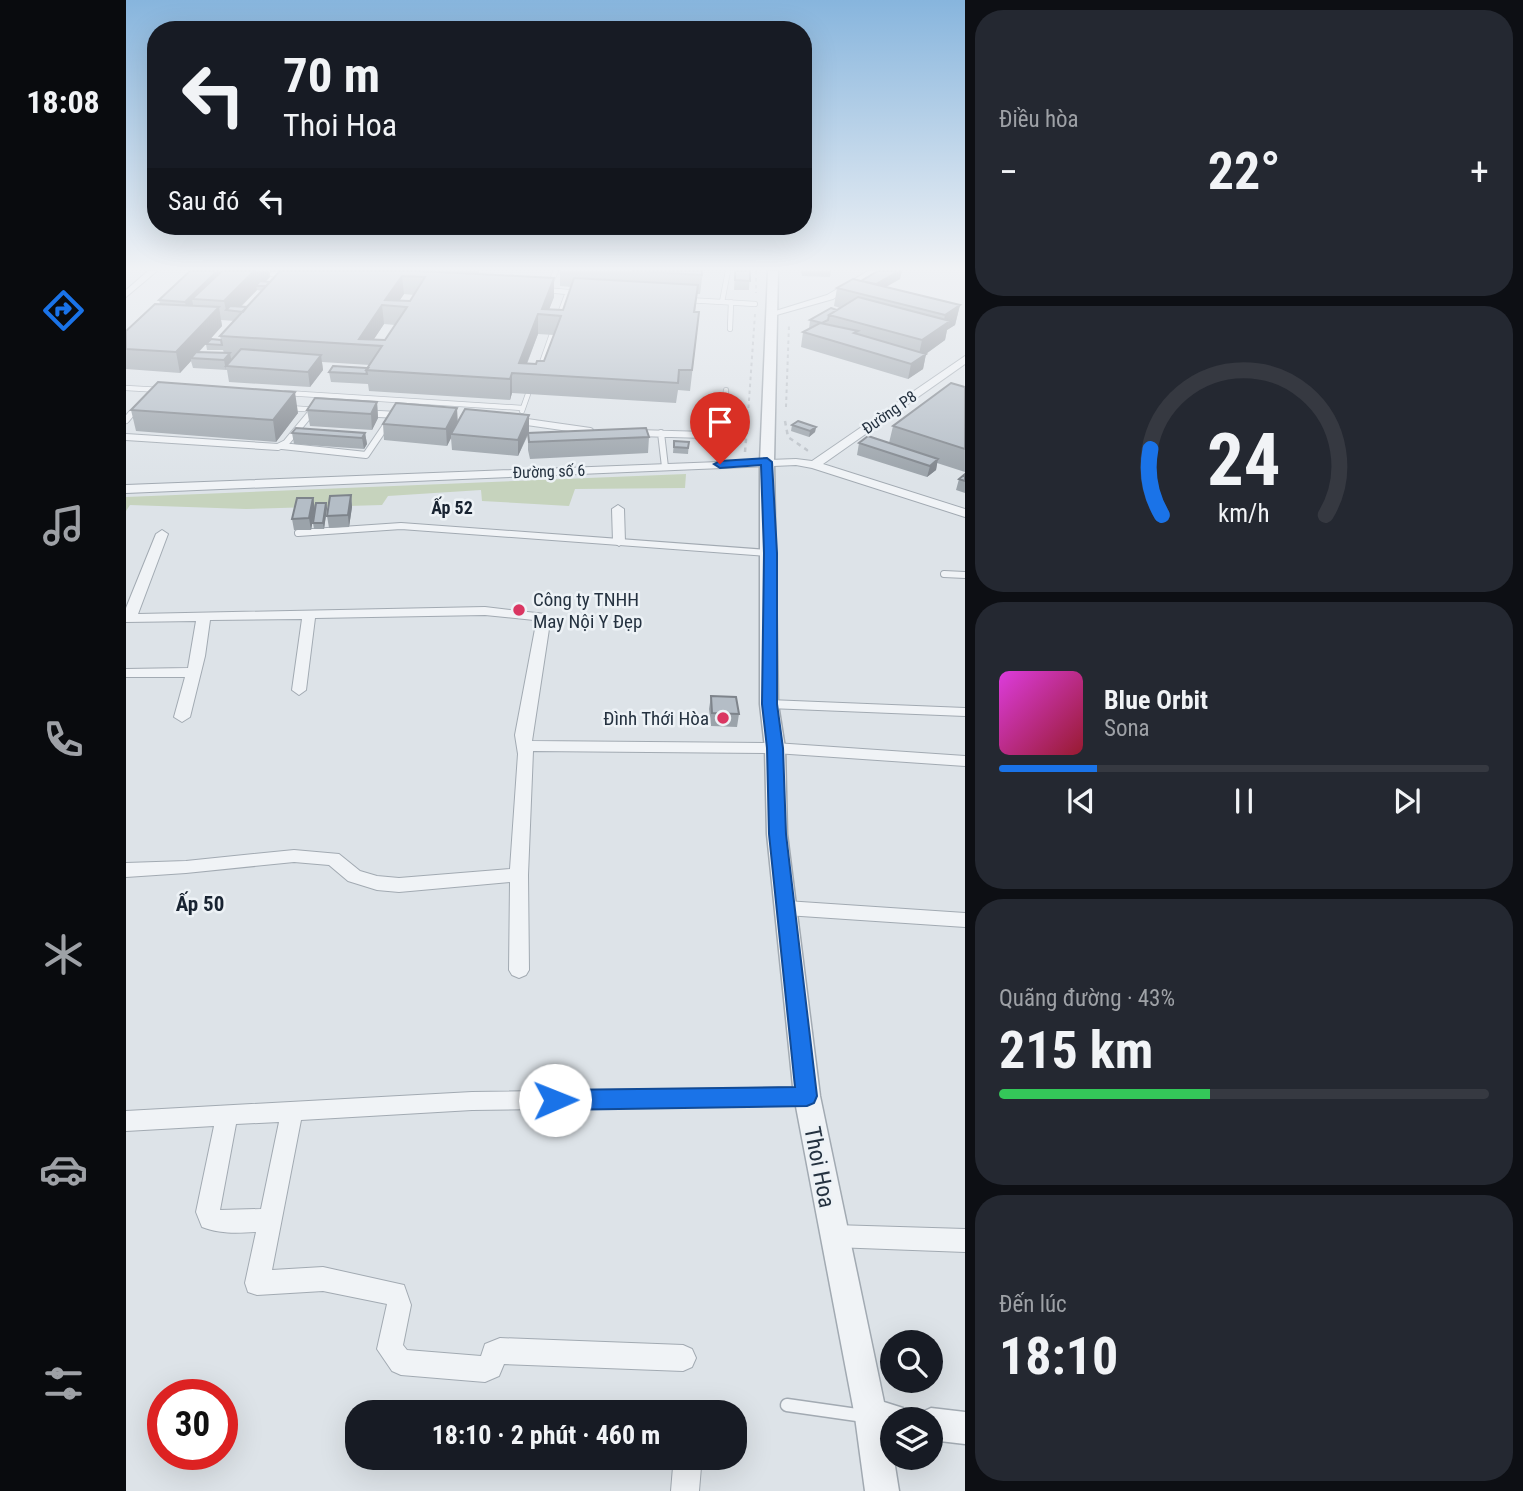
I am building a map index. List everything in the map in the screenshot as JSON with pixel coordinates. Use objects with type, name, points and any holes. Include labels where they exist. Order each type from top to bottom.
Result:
[{"type":"street","name":"Thoi Hoa","points":[[770,341],[757,462],[770,553],[769,704],[775,748],[777,834],[807,1096],[834,1236],[880,1410]]},
{"type":"street","name":"Đường P8","points":[[814,465],[965,359]]},
{"type":"street","name":"Đường số 6","points":[[126,489],[796,462],[814,465],[965,513]]},
{"type":"street","points":[[618,509],[619,542]]},
{"type":"street","points":[[162,534],[127,618],[485,611],[540,617],[542,629],[523,734],[525,746],[519,876],[519,970]]},
{"type":"street","points":[[299,690],[309,614]]},
{"type":"street","points":[[182,717],[194,672],[204,615]]},
{"type":"street","points":[[126,673],[194,672]]},
{"type":"street","points":[[525,746],[775,748],[965,761]]},
{"type":"street","points":[[126,870],[294,856],[333,859],[354,876],[388,884],[519,876]]},
{"type":"street","points":[[786,908],[965,919]]},
{"type":"street","points":[[126,1121],[471,1101],[807,1096]]},
{"type":"street","points":[[292,1111],[257,1283],[323,1279],[395,1294],[399,1305],[390,1349],[401,1362],[482,1370],[490,1367],[494,1353],[500,1351],[683,1358]]},
{"type":"street","points":[[227,1115],[208,1212],[210,1219],[222,1222],[268,1220]]},
{"type":"street","points":[[834,1236],[965,1241]]},
{"type":"street","points":[[943,1425],[965,1428]]},
{"type":"street","name":"Thoi Hoa","points":[[882,1470],[882,1491]]},
{"type":"lane","points":[[536,377],[550,341]]},
{"type":"lane","points":[[126,388],[169,391]]},
{"type":"lane","points":[[126,420],[154,390]]},
{"type":"lane","points":[[623,432],[705,435],[722,426],[726,390]]},
{"type":"lane","points":[[277,392],[522,408]]},
{"type":"lane","points":[[522,421],[522,408],[528,394]]},
{"type":"lane","points":[[282,446],[314,410],[323,395]]},
{"type":"lane","points":[[126,437],[282,446],[366,455],[401,401]]},
{"type":"lane","points":[[279,407],[327,410]]},
{"type":"lane","points":[[366,413],[405,416]]},
{"type":"lane","points":[[509,421],[598,431]]},
{"type":"lane","points":[[662,433],[665,467]]},
{"type":"lane","points":[[298,533],[401,526],[770,553]]},
{"type":"lane","points":[[944,574],[965,575]]},
{"type":"lane","points":[[769,704],[965,712]]},
{"type":"lane","points":[[787,1405],[880,1418]]},
{"type":"path","points":[[753,341],[748,450],[743,454],[757,462]]},
{"type":"path","points":[[789,341],[786,438],[807,450],[796,462]]},
{"type":"green space","points":[[686,474],[685,488],[575,489],[569,506],[482,501],[481,490],[388,496],[382,505],[246,509],[130,505],[126,511],[126,497]]},
{"type":"building","points":[[126,341],[187,341],[176,352],[126,349]]},
{"type":"building","points":[[209,341],[221,341],[222,345],[206,344]]},
{"type":"building","points":[[294,341],[528,341],[519,363],[536,364],[537,361],[544,361],[552,341],[696,341],[692,370],[679,370],[678,383],[512,373],[510,379],[366,370],[382,346]]},
{"type":"building","points":[[832,341],[880,341],[926,354],[911,364]]},
{"type":"building","points":[[241,349],[321,355],[308,372],[226,366]]},
{"type":"building","points":[[196,352],[230,353],[224,360],[191,358]]},
{"type":"building","points":[[333,366],[368,368],[367,374],[329,372]]},
{"type":"building","points":[[158,382],[295,392],[273,420],[131,410]]},
{"type":"building","points":[[951,383],[965,387],[965,449],[893,426]]},
{"type":"building","points":[[315,398],[377,402],[371,414],[307,410]]},
{"type":"building","points":[[396,403],[457,408],[446,429],[383,424]]},
{"type":"building","points":[[465,409],[529,415],[518,440],[451,434]]},
{"type":"building","points":[[798,421],[816,427],[810,431],[792,425]]},
{"type":"building","points":[[296,428],[365,433],[362,438],[292,433]]},
{"type":"building","points":[[646,428],[649,437],[529,442],[528,433]]},
{"type":"building","points":[[868,436],[938,459],[930,466],[859,443]]},
{"type":"building","points":[[674,441],[689,442],[688,448],[674,447]]},
{"type":"building","points":[[351,495],[348,515],[327,516],[330,496]]},
{"type":"building","points":[[297,498],[313,498],[309,518],[292,519]]},
{"type":"building","points":[[316,503],[326,503],[323,523],[313,523]]},
{"type":"building","points":[[711,696],[736,697],[739,714],[712,713]]},
{"type":"place","name":"Công ty TNHH May Nội Y Đẹp","points":[[519,610]]},
{"type":"place","name":"Đình Thới Hòa","points":[[723,718]]},
{"type":"district","name":"Ấp 52","points":[[452,508]]},
{"type":"district","name":"Ấp 50","points":[[200,904]]},
{"type":"route","points":[[555,1100],[807,1096],[777,834],[775,748],[769,704],[770,553],[767,462],[720,464]]}]
